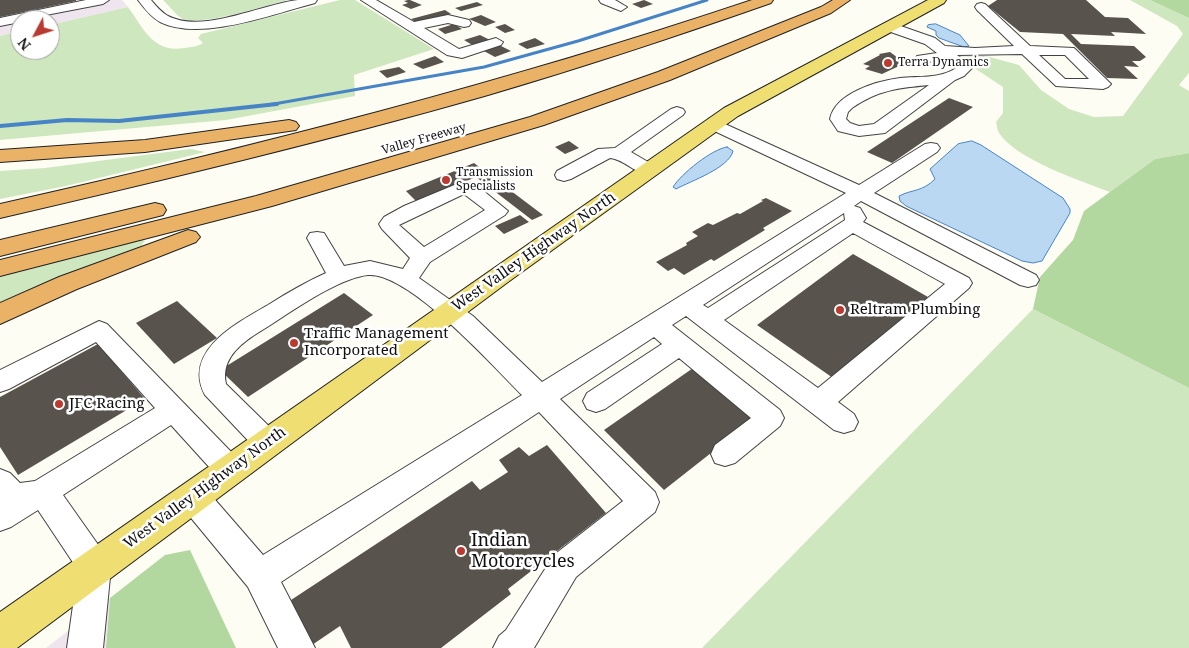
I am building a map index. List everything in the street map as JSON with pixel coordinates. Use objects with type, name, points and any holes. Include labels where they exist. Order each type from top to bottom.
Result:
[{"type":"highway","points":[[0,211],[324,134],[501,86],[622,50],[766,0]]},
{"type":"highway","points":[[0,314],[68,284],[168,245],[458,150],[683,69],[826,10],[841,0]]},
{"type":"highway","name":"Valley Freeway","points":[[0,248],[234,190],[453,131],[611,82],[841,0]]},
{"type":"highway","points":[[0,156],[83,152],[150,146],[346,117],[622,50]]},
{"type":"highway","points":[[0,268],[119,239],[264,200],[537,121]]},
{"type":"main road","name":"West Valley Highway North","points":[[0,636],[714,124],[758,96],[939,0]]},
{"type":"street","points":[[0,22],[103,0]]},
{"type":"street","points":[[144,0],[163,18],[178,24],[192,25],[220,22],[311,0]]},
{"type":"street","points":[[367,0],[453,52],[462,54],[496,42]]},
{"type":"street","points":[[605,0],[621,7]]},
{"type":"street","points":[[922,59],[945,52],[1026,50],[1069,51],[1103,84],[1061,83],[1026,50],[981,8]]},
{"type":"street","points":[[411,27],[448,19],[464,23]]},
{"type":"street","points":[[890,27],[925,39],[965,68],[880,129],[867,132],[854,131],[844,127],[839,121],[839,114],[845,106],[874,89],[899,82],[949,78]]},
{"type":"street","points":[[619,153],[678,112]]},
{"type":"street","points":[[714,124],[851,207],[961,284],[819,403]]},
{"type":"street","points":[[707,320],[851,207],[931,148]]},
{"type":"street","points":[[564,175],[604,153],[611,152],[619,153],[650,170]]},
{"type":"street","points":[[268,443],[214,388],[212,367],[224,347],[250,326],[339,277],[360,270],[376,268],[406,281],[422,257],[498,211],[464,187],[411,210],[391,221],[389,224],[392,229],[422,257]]},
{"type":"street","points":[[851,207],[998,275],[1028,280]]},
{"type":"street","points":[[260,576],[686,304],[851,207]]},
{"type":"street","points":[[317,238],[339,277]]},
{"type":"street","points":[[686,304],[844,422]]},
{"type":"street","points":[[451,311],[541,397],[644,502],[565,566],[518,642],[511,648]]},
{"type":"street","points":[[654,324],[770,418],[725,454]]},
{"type":"street","points":[[0,382],[99,330],[230,470]]},
{"type":"street","points":[[596,402],[679,344]]},
{"type":"street","points":[[0,517],[174,410]]},
{"type":"street","points":[[0,482],[7,492],[12,495],[26,497],[39,494]]},
{"type":"street","points":[[39,494],[95,567],[85,648]]},
{"type":"street","points":[[193,497],[260,576],[297,648]]},
{"type":"lane","points":[[406,281],[451,311]]},
{"type":"shaded area","points":[[0,0],[122,0],[128,7],[60,23],[60,10],[10,10],[10,34],[0,36]]},
{"type":"shaded area","points":[[110,598],[106,648],[46,648]]},
{"type":"green space","points":[[163,0],[288,0],[219,18],[193,20],[180,18]]},
{"type":"green space","points":[[340,0],[355,0],[434,49],[354,75],[355,96],[226,120],[0,140],[0,36],[10,34],[10,60],[60,60],[60,23],[128,7],[150,38],[164,47],[173,49],[196,46],[203,43],[198,38],[201,34]]},
{"type":"green space","points":[[1130,0],[1150,0],[1189,18],[1189,73],[1179,85],[1189,91],[1189,153],[1155,159],[1110,192],[1050,168],[1020,152],[1008,143],[999,133],[996,122],[1003,113],[1003,87],[956,56],[986,56],[1019,65],[1041,90],[1069,109],[1094,117],[1123,116],[1183,34],[1177,26]]},
{"type":"green space","points":[[1150,0],[1189,0],[1189,18]]},
{"type":"green space","points":[[190,149],[205,152],[66,186],[0,199],[0,171],[45,168]]},
{"type":"green space","points":[[1189,153],[1189,388],[1033,309],[1040,277],[1073,240],[1084,211],[1155,159]]},
{"type":"green space","points":[[142,240],[145,241],[141,246],[0,306],[0,276]]},
{"type":"green space","points":[[1033,309],[1189,388],[1189,648],[702,648]]},
{"type":"green space","points":[[190,550],[236,648],[106,648],[110,598],[165,555]]},
{"type":"water","points":[[936,24],[960,35],[969,46],[964,47],[939,38],[936,35],[936,31],[927,27],[928,25]]},
{"type":"water","points":[[972,141],[1063,198],[1070,209],[1070,213],[1042,261],[1033,263],[1022,261],[906,206],[900,201],[899,196],[922,188],[935,179],[930,169],[958,144]]},
{"type":"water","points":[[727,147],[733,151],[725,163],[676,189],[673,187],[697,163],[713,152]]},
{"type":"building","points":[[0,0],[76,0],[33,10],[10,10],[10,15],[0,17]]},
{"type":"building","points":[[410,0],[422,5],[411,9],[402,5],[408,3],[404,1]]},
{"type":"building","points":[[644,0],[653,4],[641,8],[632,4]]},
{"type":"building","points":[[997,0],[1086,0],[1105,17],[1128,18],[1146,34],[1111,32],[1115,36],[1071,34],[1081,44],[1134,46],[1146,57],[1140,61],[1132,61],[1139,67],[1124,66],[1138,79],[1107,78],[1063,34],[1020,32],[988,6]]},
{"type":"building","points":[[477,2],[483,5],[461,11],[455,8]]},
{"type":"building","points":[[445,10],[451,14],[417,23],[411,19]]},
{"type":"building","points":[[481,15],[496,22],[485,26],[469,19]]},
{"type":"building","points":[[454,24],[462,29],[445,34],[438,29]]},
{"type":"building","points":[[505,24],[515,30],[505,33],[495,27]]},
{"type":"building","points":[[480,35],[490,40],[474,46],[464,40]]},
{"type":"building","points":[[535,38],[545,44],[527,49],[518,44]]},
{"type":"building","points":[[497,44],[511,51],[495,57],[482,50]]},
{"type":"building","points":[[890,52],[909,66],[899,66],[882,74],[865,69],[870,66],[863,64],[879,54]]},
{"type":"building","points":[[435,56],[444,62],[423,69],[413,64]]},
{"type":"building","points":[[399,67],[406,72],[387,78],[379,71]]},
{"type":"building","points":[[949,98],[973,107],[892,163],[867,152]]},
{"type":"building","points":[[569,141],[579,148],[565,154],[555,147]]},
{"type":"building","points":[[474,163],[543,215],[532,220],[476,177],[417,202],[406,191]]},
{"type":"building","points":[[766,198],[792,211],[714,261],[711,259],[684,275],[674,268],[668,271],[656,262],[687,245],[686,243],[698,236],[692,232],[708,223],[713,225],[737,213],[740,214]]},
{"type":"building","points":[[520,215],[529,222],[504,234],[495,226]]},
{"type":"building","points":[[853,254],[928,297],[833,378],[757,325]]},
{"type":"building","points":[[344,293],[373,315],[248,397],[220,370]]},
{"type":"building","points":[[177,301],[217,338],[174,364],[136,323]]},
{"type":"building","points":[[98,344],[145,399],[18,475],[0,447],[0,397]]},
{"type":"building","points":[[696,366],[758,416],[664,490],[604,430]]},
{"type":"building","name":"Indian Motorcycles","points":[[547,445],[606,513],[508,589],[511,594],[441,648],[351,648],[340,626],[312,645],[291,600],[472,481],[480,490],[508,472],[499,460],[519,447],[529,456]]},
{"type":"waterway","points":[[268,105],[484,67],[578,41],[707,0]]},
{"type":"waterway","points":[[268,105],[277,104]]},
{"type":"waterway","points":[[0,126],[67,120],[119,121],[268,105]]},
{"type":"place","name":"Terra Dynamics","points":[[888,63]]},
{"type":"place","name":"Transmission Specialists","points":[[446,180]]},
{"type":"place","name":"Reltram Plumbing","points":[[840,310]]},
{"type":"place","name":"Traffic Management Incorporated","points":[[294,343]]},
{"type":"place","name":"JFC Racing","points":[[59,404]]},
{"type":"place","name":"Indian Motorcycles","points":[[461,551]]}]
